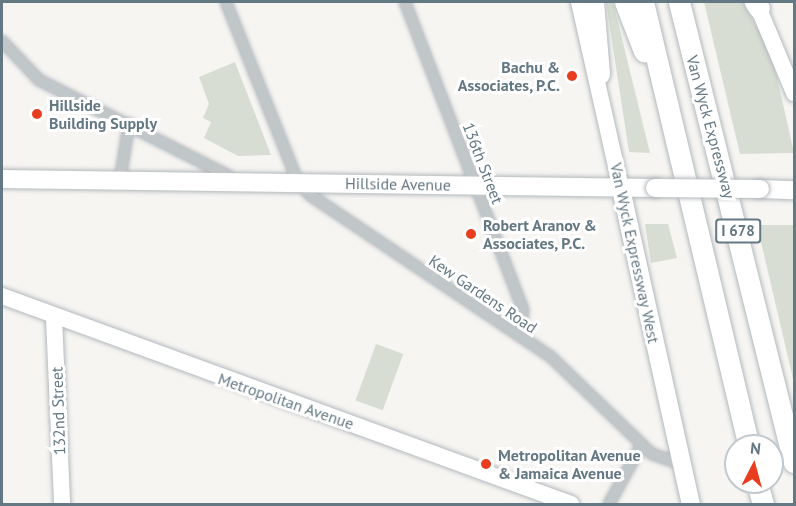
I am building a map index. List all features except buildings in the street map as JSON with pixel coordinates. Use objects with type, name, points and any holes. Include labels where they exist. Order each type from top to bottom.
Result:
[{"type":"highway","points":[[593,2],[599,74]]},
{"type":"highway","points":[[625,2],[674,131]]},
{"type":"highway","name":"I 678","points":[[643,2],[746,434]]},
{"type":"highway","name":"Van Wyck Expressway","points":[[679,2],[795,462]]},
{"type":"main road","name":"Van Wyck Expressway West","points":[[579,2],[599,74],[621,189],[691,504]]},
{"type":"main road","points":[[756,4],[795,93]]},
{"type":"main road","name":"Hillside Avenue","points":[[2,179],[795,190]]},
{"type":"main road","name":"Metropolitan Avenue","points":[[2,296],[54,318],[572,504]]},
{"type":"main road","name":"132nd Street","points":[[54,318],[62,504]]},
{"type":"street","points":[[226,2],[298,182]]},
{"type":"street","name":"136th Street","points":[[405,2],[523,310],[520,336]]},
{"type":"street","points":[[2,41],[39,80],[241,182]]},
{"type":"street","points":[[120,180],[129,124]]},
{"type":"street","name":"Kew Gardens Road","points":[[298,182],[324,207],[560,363],[642,444],[663,460],[681,464]]},
{"type":"street","points":[[609,504],[642,444]]},
{"type":"shaded area","points":[[606,2],[613,2],[650,153],[629,152]]},
{"type":"shaded area","points":[[704,2],[743,2],[772,55],[794,153],[740,154]]},
{"type":"shaded area","points":[[235,62],[271,155],[238,156],[204,138],[211,122],[203,118],[209,104],[199,77]]},
{"type":"shaded area","points":[[645,224],[668,224],[677,258],[651,263]]},
{"type":"shaded area","points":[[757,225],[794,225],[794,383]]},
{"type":"shaded area","points":[[376,344],[403,354],[383,410],[355,400]]},
{"type":"place","name":"Bachu & Associates, P.C.","points":[[572,76]]},
{"type":"place","name":"Hillside Building Supply","points":[[37,114]]},
{"type":"place","name":"Robert Aranov & Associates, P.C.","points":[[471,234]]},
{"type":"place","name":"Metropolitan Avenue & Jamaica Avenue","points":[[486,464]]}]
